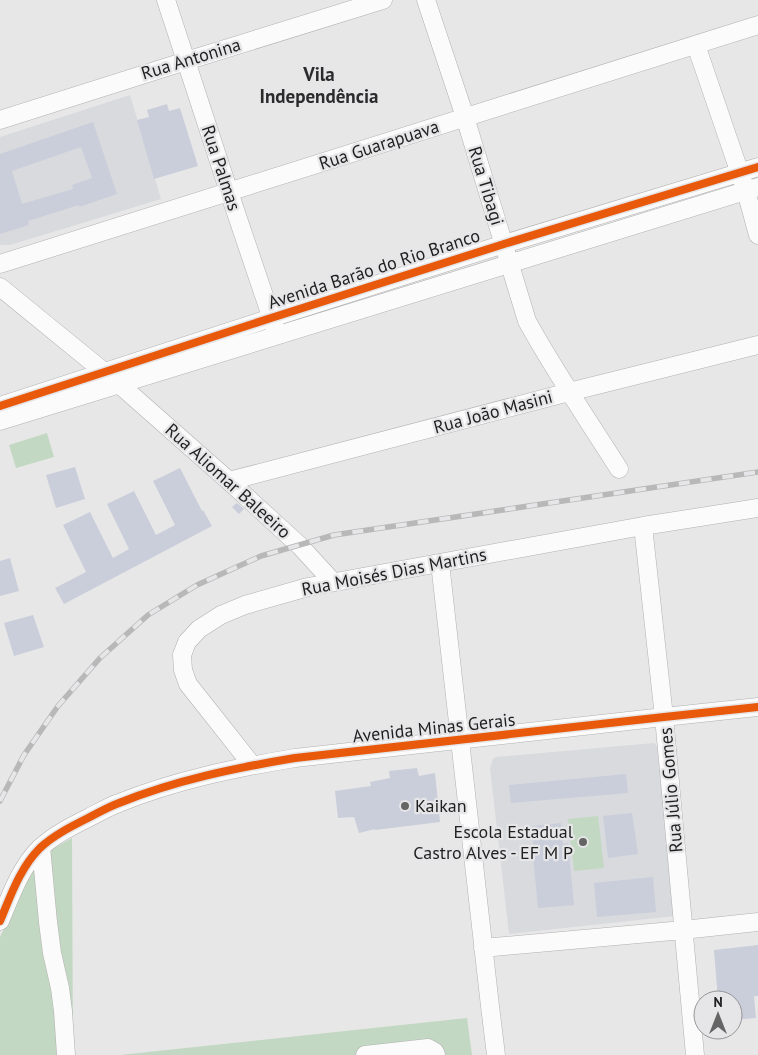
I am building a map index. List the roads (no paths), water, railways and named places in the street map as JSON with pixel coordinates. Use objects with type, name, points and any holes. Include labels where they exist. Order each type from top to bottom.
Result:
[{"type":"street","name":"Rua Palmas","points":[[166,0],[278,335]]},
{"type":"street","name":"Rua Antonina","points":[[0,120],[382,0]]},
{"type":"street","name":"Rua Tibagi","points":[[426,0],[465,117],[527,321],[569,392],[619,469]]},
{"type":"street","name":"Rua Guarapuava","points":[[0,264],[758,25]]},
{"type":"street","points":[[696,44],[740,172],[752,189],[758,235]]},
{"type":"street","name":"Avenida Barão do Rio Branco","points":[[4,412],[103,372],[504,244],[758,167]]},
{"type":"street","name":"Avenida Barão do Rio Branco","points":[[4,412],[119,384],[752,189]]},
{"type":"street","name":"Rua Aliomar Baleeiro","points":[[0,286],[119,384],[230,481],[300,546],[333,582]]},
{"type":"street","name":"Rua João Masini","points":[[230,481],[569,392],[758,345]]},
{"type":"street","name":"Rua Moisés Dias Martins","points":[[252,765],[188,684],[183,670],[182,655],[187,642],[199,629],[221,614],[308,586],[643,526],[758,508]]},
{"type":"street","name":"Rua Júlio Gomes","points":[[643,526],[664,717],[695,1055]]},
{"type":"street","points":[[440,563],[496,1055]]},
{"type":"street","name":"Avenida Minas Gerais","points":[[0,920],[18,878],[41,847],[66,829],[118,803],[183,781],[252,765],[295,758],[758,707]]},
{"type":"street","points":[[41,847],[52,952],[63,1011],[66,1055]]},
{"type":"street","points":[[483,948],[758,922]]},
{"type":"street","points":[[365,1055],[428,1048],[436,1052],[436,1055]]},
{"type":"railway","points":[[0,801],[24,755],[58,706],[100,658],[148,615],[197,585],[261,556],[334,535],[758,472]]},
{"type":"place","name":"Kaikan","points":[[405,806]]},
{"type":"place","name":"Escola Estadual Castro Alves - EF M P","points":[[583,842]]},
{"type":"district","name":"Vila Independência","points":[[319,85]]}]
